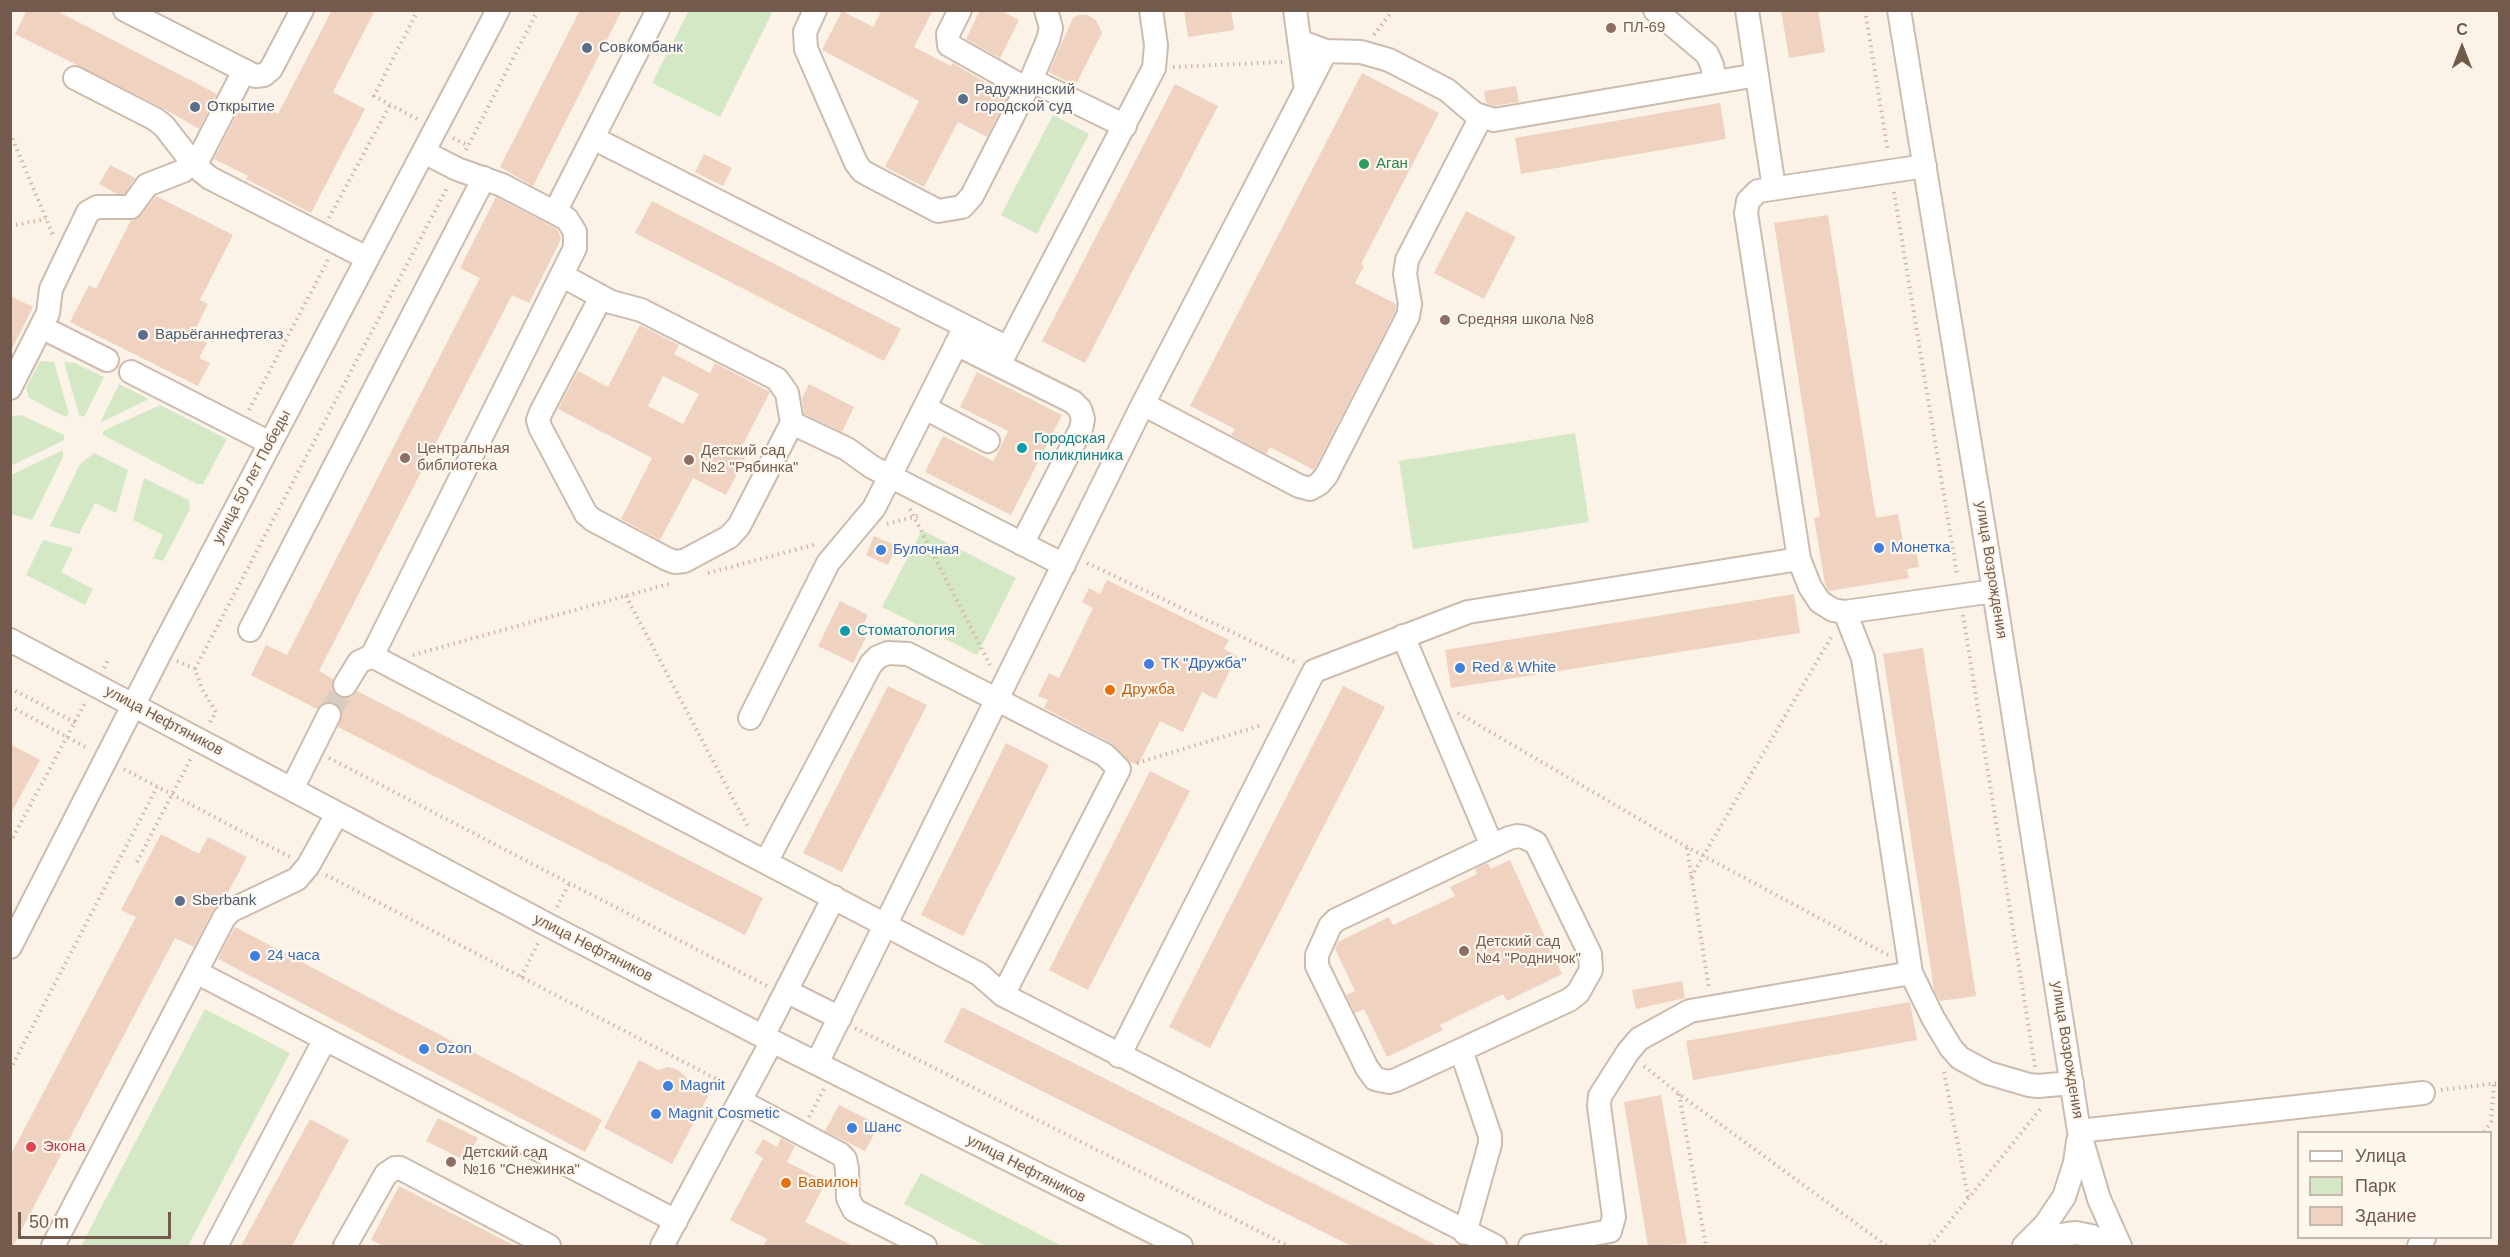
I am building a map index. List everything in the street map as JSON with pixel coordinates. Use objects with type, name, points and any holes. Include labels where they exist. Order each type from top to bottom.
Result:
[{"type":"street","points":[[125,10],[255,76],[264,75],[271,69],[302,10]]},
{"type":"street","name":"улица 50 лет Победы","points":[[10,946],[270,443],[498,10]]},
{"type":"street","points":[[555,212],[658,10]]},
{"type":"street","points":[[815,10],[805,32],[806,49],[856,163],[862,171],[938,211],[962,207],[972,196],[1029,85],[1048,40],[1051,28],[1046,10]]},
{"type":"street","points":[[960,10],[948,34],[949,45],[1029,85],[1125,126]]},
{"type":"street","points":[[1004,357],[1154,68],[1156,45],[1151,10]]},
{"type":"street","points":[[1295,10],[1306,90]]},
{"type":"street","points":[[1747,10],[1774,188]]},
{"type":"street","name":"улица Возрождения","points":[[1899,10],[2079,1131]]},
{"type":"street","points":[[1654,11],[1707,54],[1715,82]]},
{"type":"street","points":[[1300,51],[1361,52],[1389,60],[1447,90],[1481,117],[1494,120],[1757,75]]},
{"type":"street","points":[[817,1063],[1143,404],[1326,51]]},
{"type":"street","points":[[10,388],[48,314],[51,289],[88,212],[92,209],[130,207],[147,185],[183,171],[194,164],[244,71]]},
{"type":"street","points":[[75,78],[155,119],[164,126],[194,164],[210,178],[367,258]]},
{"type":"street","points":[[1143,404],[1299,486],[1310,489],[1319,484],[1326,476],[1408,316],[1410,304],[1405,274],[1407,260],[1481,117]]},
{"type":"street","points":[[593,138],[1004,357],[1073,402],[1080,409],[1083,419],[1081,429],[1022,544]]},
{"type":"street","points":[[345,685],[359,662],[372,656],[575,248],[575,231],[567,219],[484,178],[457,169],[424,152]]},
{"type":"street","points":[[1925,166],[1758,191],[1748,201],[1746,213],[1799,559],[1810,587],[1820,602],[1833,610],[1845,612],[1994,591]]},
{"type":"street","points":[[250,630],[484,178]]},
{"type":"street","points":[[563,276],[612,302],[641,310],[777,379],[787,393],[792,423],[735,532],[684,561],[675,562],[667,559],[593,520],[586,514],[538,420],[540,412],[601,297]]},
{"type":"street","points":[[41,327],[107,360]]},
{"type":"street","points":[[750,718],[828,563],[869,516],[892,478],[961,336]]},
{"type":"street","points":[[131,372],[270,443]]},
{"type":"street","points":[[925,408],[988,441]]},
{"type":"street","points":[[792,423],[847,449],[892,478],[1022,544],[1067,560]]},
{"type":"street","points":[[1119,1056],[1314,671],[1467,612],[1799,559]]},
{"type":"street","points":[[1845,612],[1863,658],[1910,970],[1951,1048],[1960,1058],[1988,1073],[2038,1086],[2072,1083]]},
{"type":"street","points":[[1403,636],[1492,846]]},
{"type":"street","name":"улица Нефтяников","points":[[10,640],[817,1063],[1143,1238],[1181,1246]]},
{"type":"street","points":[[766,862],[871,664],[878,657],[897,652],[908,654],[1001,694],[1105,755],[1119,769],[1003,995]]},
{"type":"street","points":[[372,656],[979,974],[1003,995],[1480,1242],[1490,1136],[1461,1050]]},
{"type":"street","points":[[292,789],[329,715]]},
{"type":"street","points":[[53,1246],[224,918],[230,911],[288,885],[309,866],[338,813]]},
{"type":"street","points":[[1517,836],[1531,839],[1536,843],[1590,954],[1591,970],[1574,997],[1461,1050],[1396,1080],[1389,1082],[1375,1079],[1367,1068],[1317,966],[1317,955],[1330,926],[1336,920],[1492,846],[1517,836]]},
{"type":"street","points":[[662,1246],[740,1101],[786,991],[834,897]]},
{"type":"street","points":[[1530,1246],[1605,1234],[1614,1224],[1599,1106],[1605,1085],[1639,1039],[1681,1015],[1910,970]]},
{"type":"street","points":[[196,972],[676,1221]]},
{"type":"street","points":[[786,991],[840,1018]]},
{"type":"street","points":[[216,1246],[325,1039]]},
{"type":"street","points":[[2079,1131],[2422,1093]]},
{"type":"street","points":[[740,1101],[840,1154],[845,1159],[848,1169],[848,1198],[855,1210],[925,1246]]},
{"type":"street","points":[[2026,1246],[2064,1197],[2075,1163],[2079,1131]]},
{"type":"street","points":[[2079,1131],[2099,1199],[2120,1246]]},
{"type":"street","points":[[345,1246],[386,1173],[394,1168],[399,1168],[549,1246]]},
{"type":"street","points":[[2026,1246],[2047,1237],[2076,1233],[2091,1236],[2113,1246]]},
{"type":"path","points":[[239,427],[331,255],[326,223],[390,105],[374,96],[418,10]]},
{"type":"path","points":[[137,862],[216,711],[202,689],[195,669],[538,10]]},
{"type":"path","points":[[1361,52],[1393,10]]},
{"type":"path","points":[[1865,10],[2042,1107],[1930,1246]]},
{"type":"path","points":[[1154,68],[1300,51]]},
{"type":"path","points":[[10,133],[54,237],[69,252]]},
{"type":"path","points":[[10,226],[46,219]]},
{"type":"path","points":[[892,478],[1001,694]]},
{"type":"path","points":[[1067,560],[1314,671]]},
{"type":"path","points":[[626,596],[750,832]]},
{"type":"path","points":[[1691,877],[1845,612]]},
{"type":"path","points":[[10,843],[109,658]]},
{"type":"path","points":[[10,688],[76,723]]},
{"type":"path","points":[[1429,696],[1687,847],[1910,970]]},
{"type":"path","points":[[10,706],[172,795],[728,1085],[740,1101]]},
{"type":"path","points":[[1119,769],[1292,716]]},
{"type":"path","points":[[10,1070],[157,787]]},
{"type":"path","points":[[1687,847],[1712,1008]]},
{"type":"path","points":[[1628,1052],[1679,1094],[1887,1246]]},
{"type":"path","points":[[1942,1063],[1968,1197]]},
{"type":"path","points":[[2422,1093],[2499,1083]]},
{"type":"path","points":[[2485,1131],[2491,1122],[2493,1084]]},
{"type":"path","points":[[1679,1094],[1706,1246]]},
{"type":"green space","points":[[689,10],[773,11],[720,117],[652,83]]},
{"type":"green space","points":[[1053,115],[1089,134],[1037,234],[1001,215]]},
{"type":"green space","points":[[40,361],[54,362],[69,414],[66,417],[29,398],[26,388]]},
{"type":"green space","points":[[64,362],[75,363],[104,377],[84,417],[79,415]]},
{"type":"green space","points":[[119,384],[149,399],[100,423]]},
{"type":"green space","points":[[160,405],[227,439],[203,484],[197,484],[103,435],[103,431]]},
{"type":"green space","points":[[21,415],[64,435],[64,440],[11,466],[11,419],[12,416]]},
{"type":"green space","points":[[1575,433],[1589,522],[1413,549],[1399,461]]},
{"type":"green space","points":[[63,450],[63,457],[32,520],[11,514],[11,475]]},
{"type":"green space","points":[[94,453],[128,470],[116,513],[95,503],[79,534],[50,526],[80,464]]},
{"type":"green space","points":[[144,478],[189,500],[190,509],[163,561],[153,558],[163,535],[133,520]]},
{"type":"green space","points":[[922,530],[1016,578],[977,655],[882,607]]},
{"type":"green space","points":[[43,540],[73,548],[61,572],[93,589],[85,605],[26,575]]},
{"type":"green space","points":[[205,1009],[290,1053],[188,1246],[81,1246]]},
{"type":"green space","points":[[921,1173],[1062,1246],[986,1246],[904,1204]]},
{"type":"building","points":[[27,10],[55,10],[217,94],[199,129],[161,107],[15,34]]},
{"type":"building","points":[[332,10],[375,10],[333,92],[365,109],[311,213],[246,179],[248,176],[214,159],[244,101],[264,112],[266,108],[278,114]]},
{"type":"building","points":[[580,10],[622,10],[533,186],[500,167]]},
{"type":"building","name":"Радужнинский городской суд","points":[[882,10],[933,10],[914,47],[951,66],[953,63],[1008,96],[987,137],[958,122],[924,187],[885,167],[919,101],[822,50],[842,11],[873,27]]},
{"type":"building","points":[[980,10],[1000,10],[1019,20],[1000,58],[966,39]]},
{"type":"building","points":[[1184,10],[1231,10],[1234,30],[1188,37]]},
{"type":"building","points":[[1781,10],[1818,10],[1825,52],[1789,58]]},
{"type":"building","points":[[1087,15],[1096,20],[1102,33],[1075,86],[1049,72],[1073,18]]},
{"type":"building","points":[[1362,73],[1439,113],[1361,264],[1364,266],[1355,283],[1396,304],[1395,312],[1314,470],[1270,447],[1266,454],[1231,435],[1235,429],[1190,406]]},
{"type":"building","points":[[1175,84],[1218,106],[1085,363],[1042,341]]},
{"type":"building","points":[[1516,86],[1519,102],[1494,106],[1486,103],[1484,91]]},
{"type":"building","points":[[1720,103],[1726,139],[1521,174],[1515,138]]},
{"type":"building","points":[[704,154],[732,168],[723,186],[695,172]]},
{"type":"building","points":[[110,165],[135,178],[124,194],[117,194],[99,184]]},
{"type":"building","points":[[156,196],[233,235],[200,300],[208,304],[192,336],[207,343],[199,358],[210,363],[198,386],[70,322],[89,285],[96,289],[131,220],[142,215]]},
{"type":"building","points":[[496,197],[557,229],[561,239],[529,303],[512,295],[319,671],[333,679],[333,691],[339,697],[351,697],[357,691],[763,898],[745,935],[338,727],[342,714],[336,703],[328,702],[317,709],[251,675],[266,645],[287,655],[480,278],[460,268]]},
{"type":"building","points":[[652,201],[901,329],[884,361],[635,233]]},
{"type":"building","points":[[1466,211],[1516,237],[1484,299],[1434,273]]},
{"type":"building","points":[[1828,215],[1876,518],[1898,514],[1905,552],[1916,550],[1919,567],[1907,569],[1909,578],[1829,591],[1825,584],[1814,518],[1820,517],[1774,223]]},
{"type":"building","points":[[10,296],[33,307],[10,353]]},
{"type":"building","points":[[640,325],[679,345],[674,354],[710,373],[715,363],[770,392],[739,452],[746,456],[726,495],[693,478],[660,540],[621,519],[652,458],[558,409],[578,371],[608,387]],"holes":[[[663,376],[699,394],[683,424],[648,406]]]},
{"type":"building","name":"Городская поликлиника","points":[[977,372],[1062,415],[1011,515],[925,472],[943,436],[993,461],[1000,448],[1008,431],[960,407]]},
{"type":"building","points":[[809,384],[854,407],[842,432],[804,414],[802,398]]},
{"type":"building","name":"Булочная","points":[[874,536],[897,546],[888,565],[866,555]]},
{"type":"building","name":"ТК \"Дружба\"","points":[[1107,580],[1229,640],[1224,649],[1237,656],[1216,699],[1202,692],[1183,732],[1160,721],[1138,765],[1129,761],[1111,743],[1044,708],[1048,700],[1038,696],[1049,673],[1059,678],[1093,608],[1082,602],[1089,588],[1100,594]]},
{"type":"building","points":[[1794,594],[1800,633],[1451,688],[1445,650]]},
{"type":"building","name":"Стоматология","points":[[840,601],[868,615],[861,629],[868,633],[853,663],[818,646]]},
{"type":"building","points":[[1923,648],[1976,996],[1940,1001],[1934,990],[1883,654]]},
{"type":"building","points":[[888,686],[927,705],[842,872],[803,853]]},
{"type":"building","points":[[1343,686],[1385,707],[1210,1048],[1169,1027]]},
{"type":"building","points":[[1006,743],[1049,765],[963,936],[921,915]]},
{"type":"building","points":[[10,744],[40,760],[10,815]]},
{"type":"building","points":[[1150,771],[1190,791],[1088,990],[1049,970]]},
{"type":"building","points":[[161,834],[199,854],[208,837],[247,857],[225,898],[212,912],[194,947],[175,938],[13,1246],[10,1246],[10,1156],[136,917],[121,910]]},
{"type":"building","points":[[1510,860],[1562,974],[1507,1001],[1503,994],[1440,1025],[1443,1030],[1387,1057],[1364,1009],[1355,1013],[1346,995],[1355,991],[1335,949],[1338,942],[1389,917],[1393,925],[1455,896],[1450,887],[1477,874],[1475,869],[1488,863],[1491,869]]},
{"type":"building","points":[[235,927],[602,1120],[585,1152],[218,959]]},
{"type":"building","points":[[1682,981],[1685,998],[1636,1009],[1632,990]]},
{"type":"building","points":[[1910,1002],[1917,1040],[1693,1080],[1686,1041]]},
{"type":"building","points":[[962,1007],[1438,1246],[1351,1246],[944,1042]]},
{"type":"building","points":[[639,1060],[658,1070],[669,1067],[678,1070],[686,1077],[690,1086],[708,1096],[672,1164],[604,1128]]},
{"type":"building","points":[[1661,1095],[1687,1244],[1648,1246],[1624,1102]]},
{"type":"building","name":"Шанс","points":[[839,1105],[879,1125],[865,1151],[825,1131]]},
{"type":"building","points":[[438,1118],[478,1138],[466,1161],[426,1141]]},
{"type":"building","points":[[310,1119],[349,1140],[292,1246],[241,1246]]},
{"type":"building","points":[[781,1138],[795,1146],[787,1162],[826,1182],[805,1222],[853,1246],[763,1246],[767,1239],[730,1220],[763,1158],[755,1153],[763,1139],[777,1147]]},
{"type":"building","points":[[399,1186],[515,1246],[383,1246],[371,1240]]},
{"type":"tunnel","points":[[329,715],[345,685]]},
{"type":"place","name":"ПЛ-69","points":[[1611,28]]},
{"type":"place","name":"Совкомбанк","points":[[587,48]]},
{"type":"place","name":"Радужнинский городской суд","points":[[963,99]]},
{"type":"place","name":"Открытие","points":[[195,107]]},
{"type":"place","name":"Аган","points":[[1364,164]]},
{"type":"place","name":"Средняя школа №8","points":[[1445,320]]},
{"type":"place","name":"Варьёганнефтегаз","points":[[143,335]]},
{"type":"place","name":"Городская поликлиника","points":[[1022,448]]},
{"type":"place","name":"Центральная библиотека","points":[[405,458]]},
{"type":"place","name":"Детский сад №2 \"Рябинка\"","points":[[689,460]]},
{"type":"place","name":"Монетка","points":[[1879,548]]},
{"type":"place","name":"Булочная","points":[[881,550]]},
{"type":"place","name":"Стоматология","points":[[845,631]]},
{"type":"place","name":"ТК \"Дружба\"","points":[[1149,664]]},
{"type":"place","name":"Red & White","points":[[1460,668]]},
{"type":"place","name":"Дружба","points":[[1110,690]]},
{"type":"place","name":"Sberbank","points":[[180,901]]},
{"type":"place","name":"Детский сад №4 \"Родничок\"","points":[[1464,951]]},
{"type":"place","name":"24 часа","points":[[255,956]]},
{"type":"place","name":"Ozon","points":[[424,1049]]},
{"type":"place","name":"Magnit","points":[[668,1086]]},
{"type":"place","name":"Magnit Cosmetic","points":[[656,1114]]},
{"type":"place","name":"Шанс","points":[[852,1128]]},
{"type":"place","name":"Экона","points":[[31,1147]]},
{"type":"place","name":"Детский сад №16 \"Снежинка\"","points":[[451,1162]]},
{"type":"place","name":"Вавилон","points":[[786,1183]]}]
